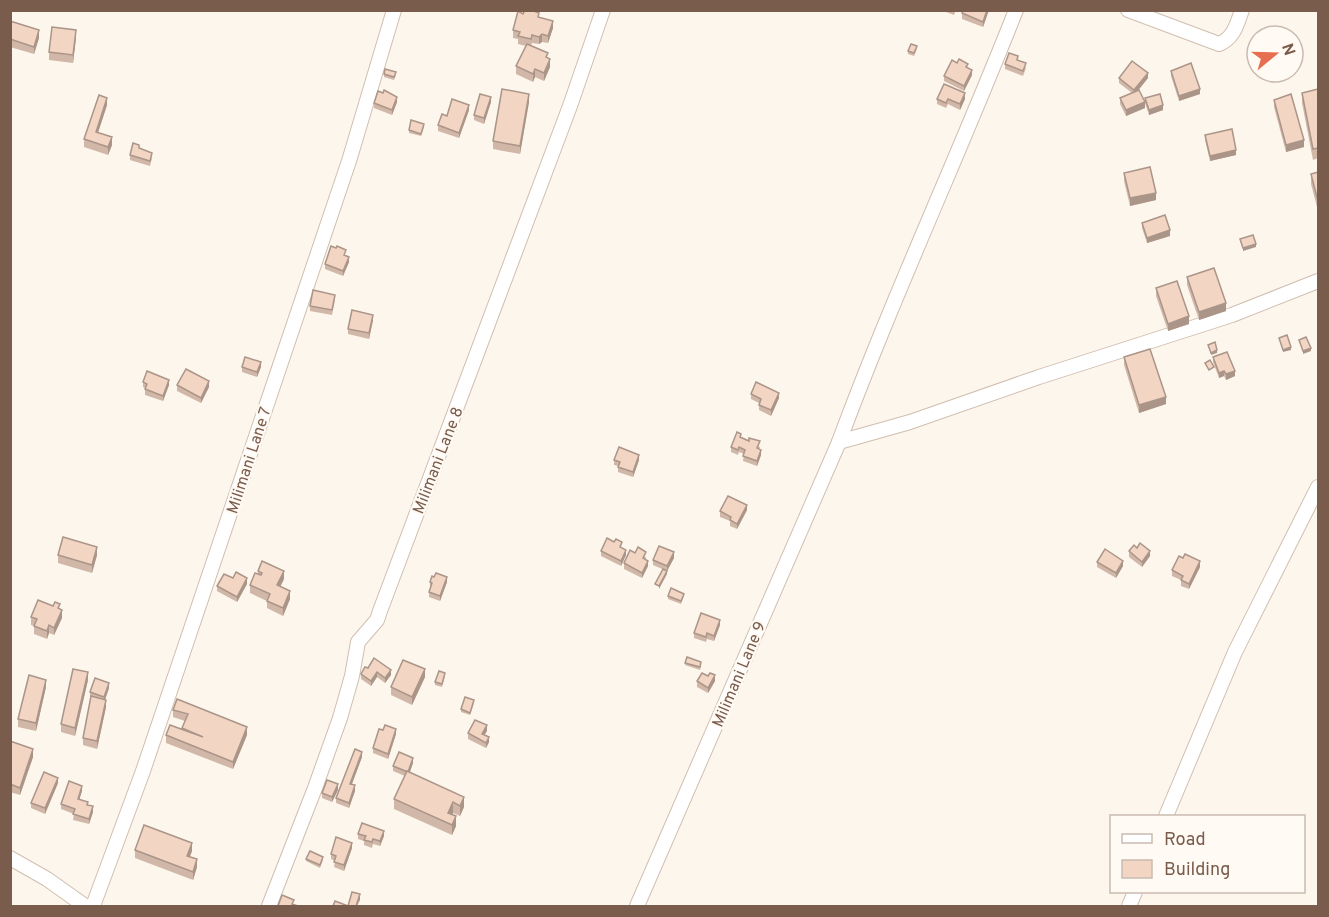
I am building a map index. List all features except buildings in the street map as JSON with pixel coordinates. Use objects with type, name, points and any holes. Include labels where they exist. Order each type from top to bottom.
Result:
[{"type":"street","name":"Milimani Lane 7","points":[[93,906],[143,771],[349,161],[394,10]]},
{"type":"street","name":"Milimani Lane 8","points":[[268,906],[311,799],[340,718],[352,676],[358,642],[377,620],[570,106],[603,10]]},
{"type":"street","name":"Milimani Lane 9","points":[[637,906],[839,442],[864,374],[1016,10]]},
{"type":"street","points":[[1128,10],[1219,44],[1226,41],[1234,31],[1242,10]]},
{"type":"street","points":[[839,442],[910,422],[1039,376],[1232,315],[1318,281]]},
{"type":"street","points":[[1166,815],[1235,652],[1318,487]]},
{"type":"street","points":[[10,858],[47,879],[76,904]]}]
